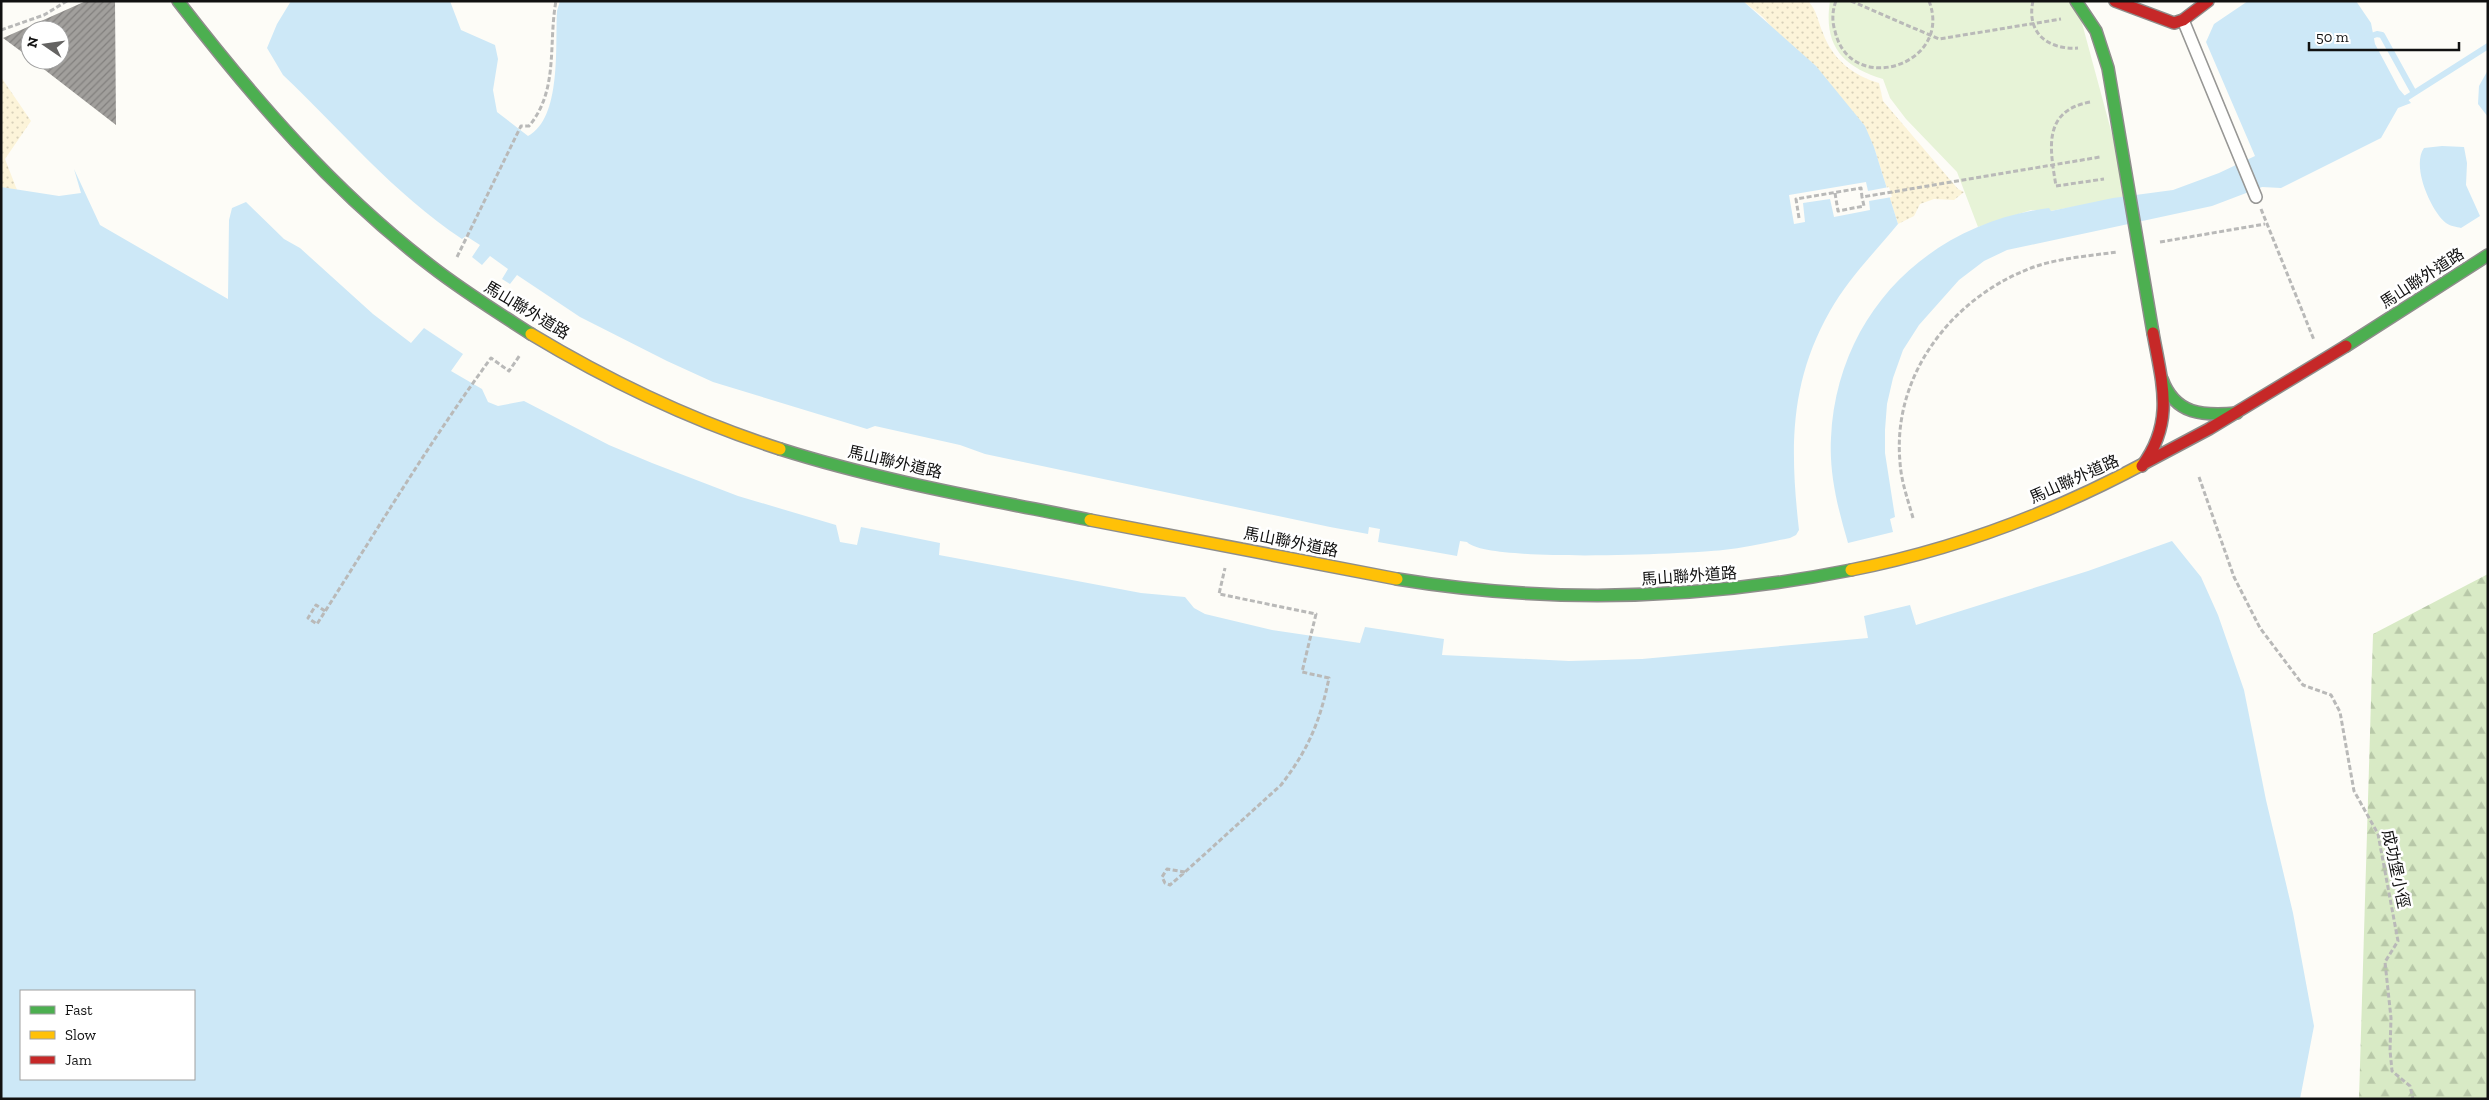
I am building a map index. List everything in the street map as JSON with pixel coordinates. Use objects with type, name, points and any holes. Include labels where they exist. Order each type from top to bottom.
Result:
[{"type":"main road","name":"馬山聯外道路","points":[[178,1],[247,89],[318,167],[404,246],[458,287],[532,334],[654,399],[759,442],[801,456],[875,475],[1174,537],[1406,580],[1513,594],[1607,597],[1731,590],[1818,576],[1892,561],[1947,545],[2030,516],[2089,492],[2200,435],[2239,413],[2488,255]]},
{"type":"main road","points":[[2076,1],[2089,18],[2103,50],[2112,90],[2128,193],[2160,371],[2164,414],[2168,430],[2172,436],[2187,439],[2200,435]]},
{"type":"main road","points":[[2116,1],[2174,23],[2183,20],[2208,1]]},
{"type":"main road","points":[[2160,371],[2168,395],[2177,404],[2189,411],[2207,415],[2239,413]]},
{"type":"main road","points":[[2141,466],[2158,445],[2164,414]]},
{"type":"lane","points":[[2149,1],[2159,18]]},
{"type":"lane","points":[[2183,20],[2241,156],[2256,197]]},
{"type":"path","points":[[1,30],[44,16],[67,1]]},
{"type":"path","points":[[454,262],[521,126],[529,126],[543,105],[551,64],[556,1]]},
{"type":"path","points":[[1836,1],[1832,22],[1836,38],[1845,52],[1873,68],[1890,69],[1905,64],[1919,54],[1929,35],[1932,24],[1929,1]]},
{"type":"path","points":[[1851,1],[1939,39],[2062,19]]},
{"type":"path","points":[[2033,1],[2030,13],[2033,24],[2042,38],[2050,44],[2070,48],[2088,46]]},
{"type":"path","points":[[2093,101],[2074,106],[2059,118],[2051,137],[2052,165],[2056,186],[2105,178]]},
{"type":"path","points":[[1862,197],[2101,157]]},
{"type":"path","points":[[1799,218],[1796,199],[1861,188],[1864,206],[1838,210],[1835,193]]},
{"type":"path","points":[[2256,197],[2265,224],[2322,361]]},
{"type":"path","points":[[2138,246],[2265,224]]},
{"type":"path","points":[[1913,518],[1900,463],[1901,418],[1911,382],[1934,339],[1965,309],[1990,289],[2012,276],[2061,261],[2119,252]]},
{"type":"path","points":[[325,611],[316,605],[308,618],[317,624],[443,425],[491,358],[509,371],[522,350]]},
{"type":"path","name":"成功堡小徑","points":[[2199,477],[2234,577],[2260,628],[2303,685],[2331,695],[2340,712],[2354,791],[2378,834],[2398,941],[2386,962],[2391,1018],[2390,1050],[2392,1071],[2410,1086],[2413,1099]]},
{"type":"path","points":[[1185,872],[1168,869],[1162,877],[1165,882],[1170,884],[1185,872],[1281,786],[1294,769],[1314,735],[1329,678],[1302,672],[1316,614],[1219,594],[1227,558]]},
{"type":"path","points":[[1185,872],[1281,785],[1305,752],[1321,714],[1330,678],[1302,672],[1315,620]]},
{"type":"green space","points":[[1830,1],[2076,1],[2129,197],[2050,211],[2031,210],[1978,227],[1957,172],[1906,119],[1890,98],[1883,79],[1857,68],[1839,52],[1833,42],[1830,30]]},
{"type":"green space","points":[[2488,574],[2488,1099],[2359,1099],[2373,634]]},
{"type":"sand","points":[[1743,1],[1809,2],[1816,13],[1821,29],[1832,51],[1853,71],[1879,83],[1883,101],[1958,189],[1964,192],[1954,200],[1934,199],[1920,204],[1914,216],[1898,224],[1874,147],[1763,17]]},
{"type":"sand","points":[[1,77],[31,121],[5,159],[32,229],[1,274]]},
{"type":"water","points":[[291,1],[450,1],[461,30],[495,45],[498,59],[493,90],[497,112],[528,136],[539,127],[547,114],[552,98],[556,61],[557,11],[560,1],[1743,1],[1816,66],[1865,126],[1874,147],[1898,224],[1837,299],[1817,338],[1807,364],[1800,391],[1794,445],[1794,472],[1799,530],[1796,535],[1790,538],[1731,549],[1631,555],[1510,553],[1482,549],[1460,541],[1457,556],[1378,542],[1380,529],[1369,527],[1368,534],[1330,527],[985,454],[960,445],[875,426],[867,429],[713,382],[667,361],[580,317],[517,275],[510,284],[502,279],[508,269],[490,256],[482,265],[472,257],[480,245],[466,236],[462,239],[437,221],[413,202],[369,161],[283,75],[267,48],[277,24]]},
{"type":"water","points":[[2248,1],[2356,1],[2371,23],[2375,44],[2399,89],[2411,103],[2398,108],[2381,138],[2281,188],[2262,187],[2212,206],[2007,250],[1984,261],[1959,280],[1919,325],[1903,350],[1893,378],[1887,404],[1885,453],[1895,517],[1890,519],[1893,532],[1848,543],[1833,478],[1831,438],[1837,393],[1850,352],[1870,315],[1896,282],[1928,255],[1964,233],[2005,217],[2049,208],[2051,211],[2113,198],[2173,190],[2219,173],[2255,156],[2206,42],[2214,24]]},
{"type":"water","points":[[2488,70],[2488,117],[2478,104],[2479,86]]},
{"type":"water","points":[[2442,146],[2464,147],[2467,163],[2466,185],[2480,216],[2461,228],[2448,224],[2440,217],[2429,199],[2421,176],[2421,156],[2424,148]]},
{"type":"water","points":[[74,169],[100,225],[228,299],[229,220],[232,208],[246,202],[284,239],[300,248],[373,314],[411,343],[424,328],[463,354],[451,371],[482,389],[488,402],[498,406],[524,401],[609,445],[652,463],[738,496],[836,525],[840,542],[857,545],[861,527],[940,543],[939,555],[1141,593],[1185,597],[1194,608],[1205,614],[1272,630],[1360,643],[1365,627],[1444,639],[1442,655],[1569,661],[1642,659],[1868,638],[1864,616],[1910,605],[1916,625],[2088,571],[2172,541],[2201,577],[2218,615],[2244,690],[2266,800],[2293,913],[2314,1026],[2300,1099],[1,1099],[1,187],[59,196],[81,193]]},
{"type":"pier","points":[[1866,182],[1868,191],[1889,187],[1892,197],[1869,201],[1870,210],[1834,217],[1830,199],[1803,203],[1805,222],[1794,224],[1789,195]]},
{"type":"building","points":[[86,1],[115,1],[116,125],[45,70],[70,70],[70,20],[43,20]]},
{"type":"building","points":[[20,30],[20,51],[3,38]]},
{"type":"waterway","points":[[2366,38],[2377,34],[2382,35],[2414,93]]},
{"type":"waterway","points":[[2400,102],[2488,46]]},
{"type":"traffic: fast","points":[[178,1],[265,108],[361,207],[443,275],[531,334]]},
{"type":"traffic: fast","points":[[2076,1],[2096,31],[2108,68],[2153,333]]},
{"type":"traffic: fast","points":[[2346,346],[2488,255]]},
{"type":"traffic: fast","points":[[2162,379],[2174,400],[2192,411],[2213,414],[2237,413]]},
{"type":"traffic: fast","points":[[780,449],[895,480],[1090,520]]},
{"type":"traffic: fast","points":[[1397,579],[1511,592],[1624,595],[1738,588],[1851,570]]},
{"type":"traffic: slow","points":[[531,334],[591,368],[652,399],[715,426],[780,449]]},
{"type":"traffic: slow","points":[[1851,570],[1927,552],[2002,527],[2075,498],[2145,463]]},
{"type":"traffic: slow","points":[[1090,520],[1397,579]]},
{"type":"traffic: jam","points":[[2115,1],[2174,23],[2183,20],[2208,1]]},
{"type":"traffic: jam","points":[[2142,466],[2159,434],[2162,418],[2162,385],[2153,333]]},
{"type":"traffic: jam","points":[[2145,463],[2209,429],[2346,346]]}]
